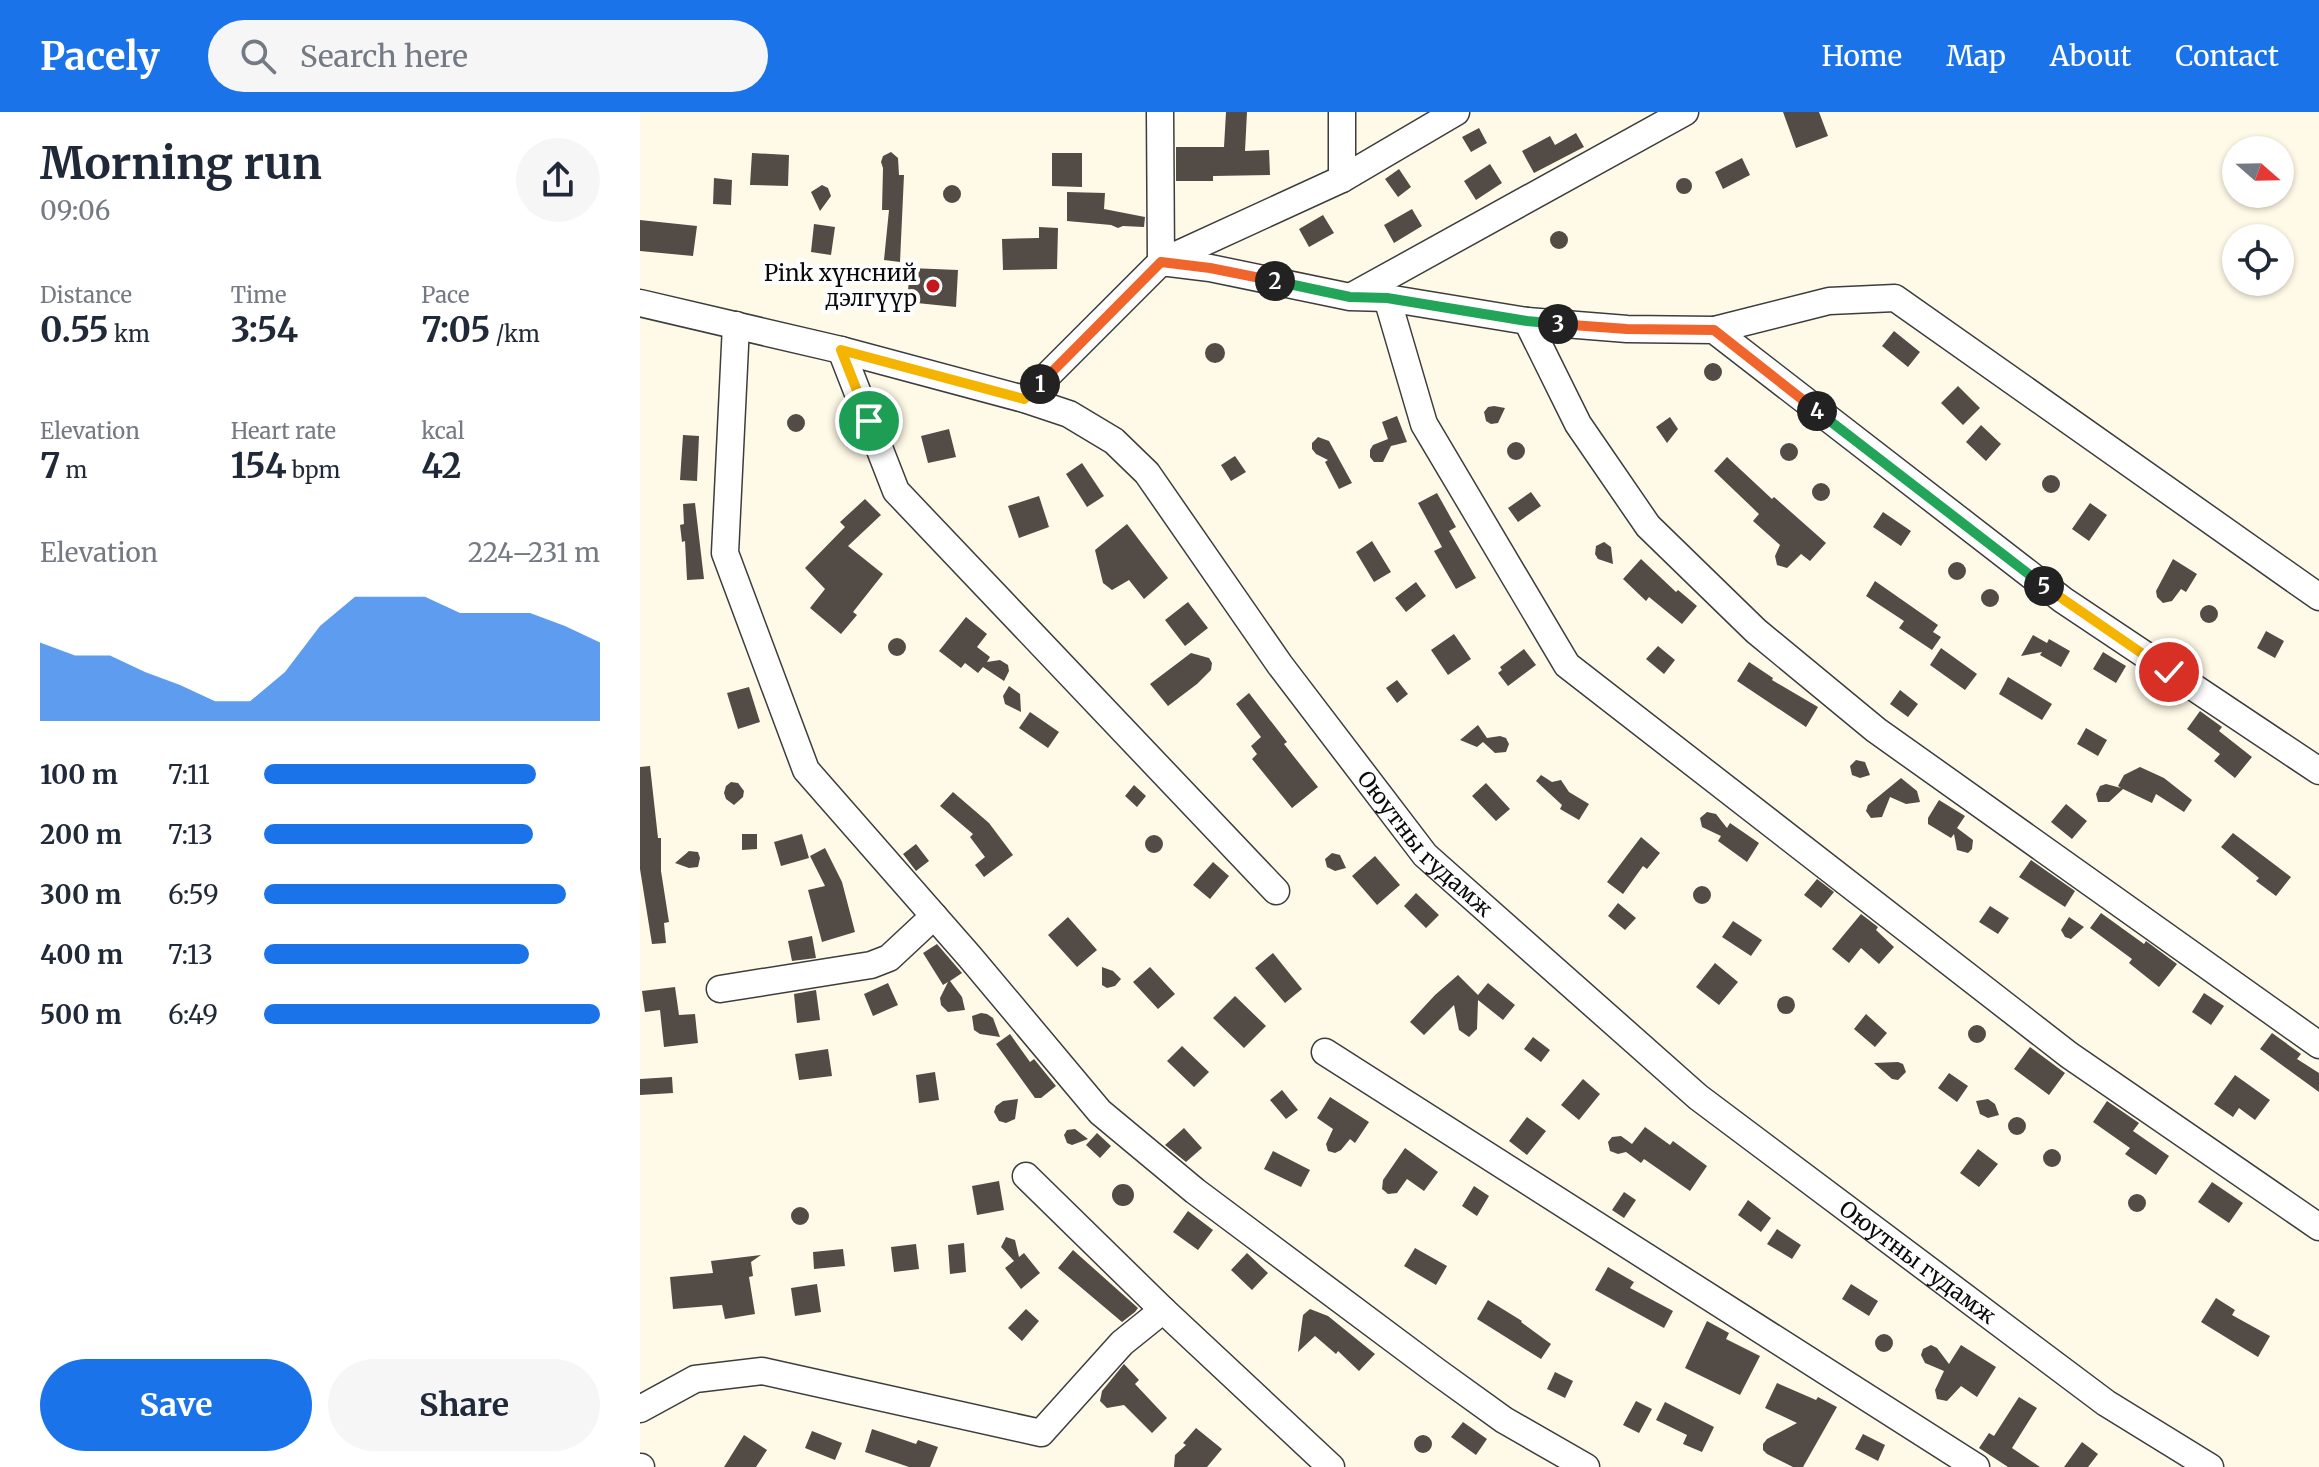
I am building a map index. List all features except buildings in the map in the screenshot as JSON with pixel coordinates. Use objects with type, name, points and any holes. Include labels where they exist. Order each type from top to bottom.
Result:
[{"type":"street","points":[[1160,112],[1161,262]]},
{"type":"street","points":[[1342,112],[1342,179]]},
{"type":"street","points":[[1024,399],[1161,262],[1342,179],[1456,112]]},
{"type":"street","points":[[1350,297],[1685,112]]},
{"type":"street","points":[[1161,262],[1210,268],[1350,297],[1387,298],[1527,321],[1627,329],[1714,330],[1829,301],[1895,298],[2319,597]]},
{"type":"street","points":[[1387,298],[1424,424],[1567,665],[2069,1055],[2319,1227]]},
{"type":"street","name":"Оюутны гудамж","points":[[640,303],[841,350],[1024,399],[1069,414],[1114,441],[1147,473],[1280,665],[1425,855],[1698,1097],[2106,1403],[2207,1466]]},
{"type":"street","points":[[1527,321],[1578,424],[1648,526],[1756,631],[1876,730],[2319,1045]]},
{"type":"street","points":[[736,325],[725,553],[806,770],[1100,1112],[1195,1191],[1436,1371],[1504,1420],[1586,1467]]},
{"type":"street","points":[[1714,330],[2063,600],[2319,771]]},
{"type":"street","points":[[841,350],[896,491],[1276,891]]},
{"type":"street","points":[[720,989],[871,965],[889,958],[934,916]]},
{"type":"street","points":[[1325,1052],[1976,1467]]},
{"type":"street","points":[[1026,1176],[1331,1467]]},
{"type":"street","points":[[640,1409],[695,1379],[762,1371],[1041,1433],[1122,1343],[1163,1310]]},
{"type":"place","name":"Pink хүнсний дэлгүүр","points":[[933,286]]},
{"type":"route","points":[[869,421],[841,350],[1024,399],[1161,262],[1210,268],[1350,297],[1387,298],[1527,321],[1627,329],[1714,330],[2063,600],[2169,672]]}]
